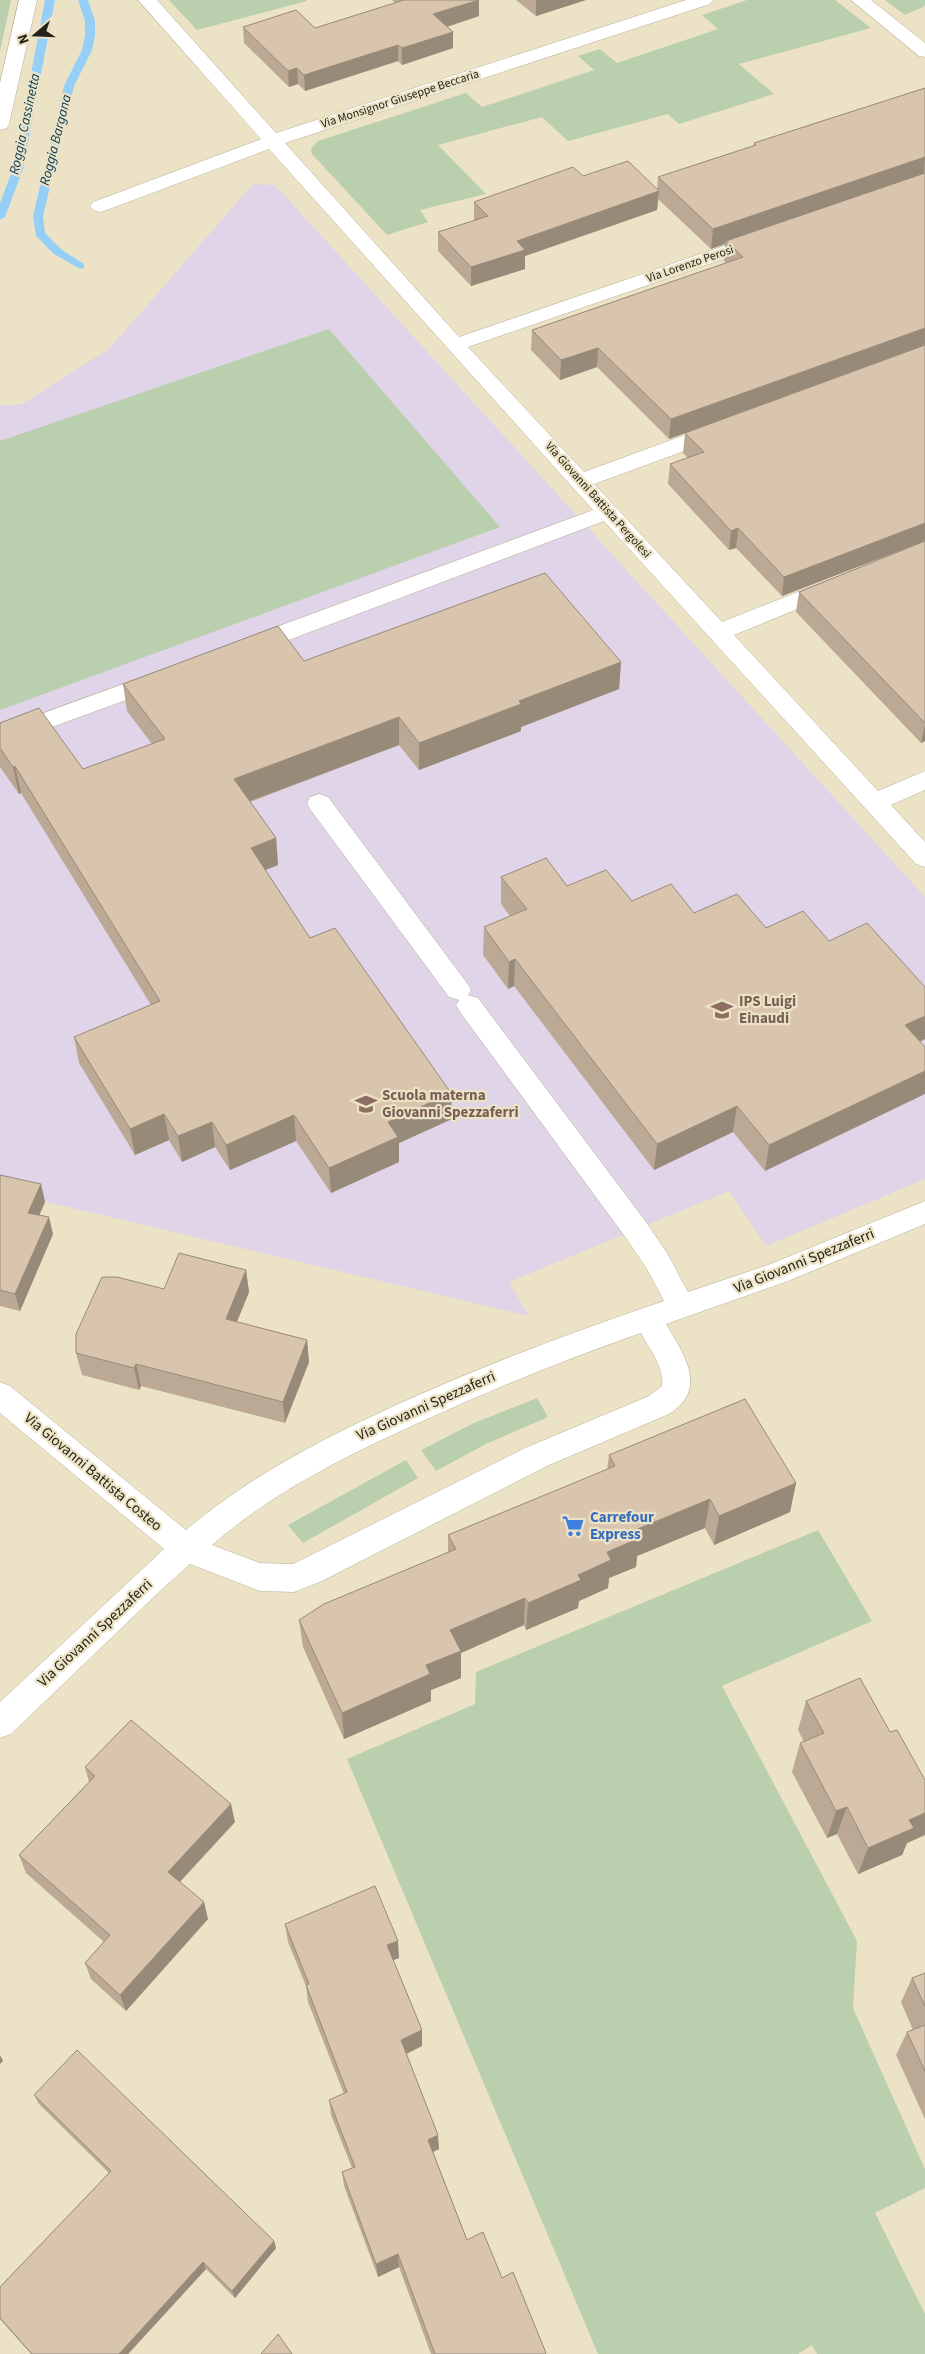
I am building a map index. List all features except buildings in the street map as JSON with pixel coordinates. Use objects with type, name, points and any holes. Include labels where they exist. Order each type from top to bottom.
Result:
[{"type":"street","points":[[0,124],[28,0]]},
{"type":"street","name":"Via Giovanni Battista Pergolesi","points":[[147,0],[455,344],[925,858]]},
{"type":"street","name":"Via Monsignor Giuseppe Beccaria","points":[[100,206],[272,140],[704,0]]},
{"type":"street","points":[[860,0],[925,52]]},
{"type":"street","name":"Via Lorenzo Perosi","points":[[455,344],[775,235]]},
{"type":"street","points":[[580,481],[739,423]]},
{"type":"street","points":[[230,652],[608,512]]},
{"type":"street","points":[[719,632],[854,578]]},
{"type":"street","points":[[0,738],[175,673]]},
{"type":"street","points":[[874,802],[925,780]]},
{"type":"street","points":[[319,804],[636,1230],[657,1261],[682,1308]]},
{"type":"street","name":"Via Giovanni Spezzaferri","points":[[0,1722],[150,1580],[215,1524],[275,1481],[336,1447],[484,1379],[562,1348],[682,1308],[778,1273],[925,1212]]},
{"type":"street","name":"Via Giovanni Battista Costeo","points":[[0,1395],[186,1549],[260,1577],[294,1578],[536,1457],[659,1405],[671,1398],[678,1385],[675,1371],[648,1319]]},
{"type":"shaded area","points":[[253,184],[275,185],[925,897],[925,1179],[766,1246],[729,1191],[509,1282],[529,1316],[0,1191],[0,406],[22,404],[109,349]]},
{"type":"green space","points":[[0,0],[11,0],[0,51]]},
{"type":"green space","points":[[169,0],[306,0],[307,1],[197,30]]},
{"type":"green space","points":[[747,0],[835,0],[871,28],[739,64],[774,94],[679,124],[668,114],[568,141],[542,117],[438,145],[486,194],[420,210],[428,222],[387,235],[312,154],[311,148],[318,141],[466,93],[482,107],[594,70],[578,56],[600,49],[617,63],[718,29],[702,15]]},
{"type":"green space","points":[[885,0],[925,0],[925,6],[905,15]]},
{"type":"green space","points":[[329,329],[500,527],[0,710],[0,441]]},
{"type":"green space","points":[[537,1398],[548,1417],[486,1444],[436,1471],[421,1450],[474,1423]]},
{"type":"green space","points":[[406,1460],[418,1478],[303,1543],[288,1525]]},
{"type":"green space","points":[[818,1530],[872,1621],[722,1686],[857,1941],[853,2008],[925,2169],[925,2188],[875,2213],[925,2314],[925,2354],[817,2354],[812,2345],[798,2354],[598,2354],[347,1759],[475,1704],[476,1672]]},
{"type":"waterway","name":"Roggia Cassinetta","points":[[0,217],[18,169],[50,0]]},
{"type":"waterway","name":"Roggia Bargana","points":[[80,266],[58,252],[40,234],[38,216],[69,86],[87,50],[90,36],[90,21],[83,0]]},
{"type":"place","name":"IPS Luigi Einaudi","points":[[722,1010]]},
{"type":"place","name":"Scuola materna Giovanni Spezzaferri","points":[[366,1104]]},
{"type":"place","name":"Carrefour Express","points":[[573,1526]]}]
